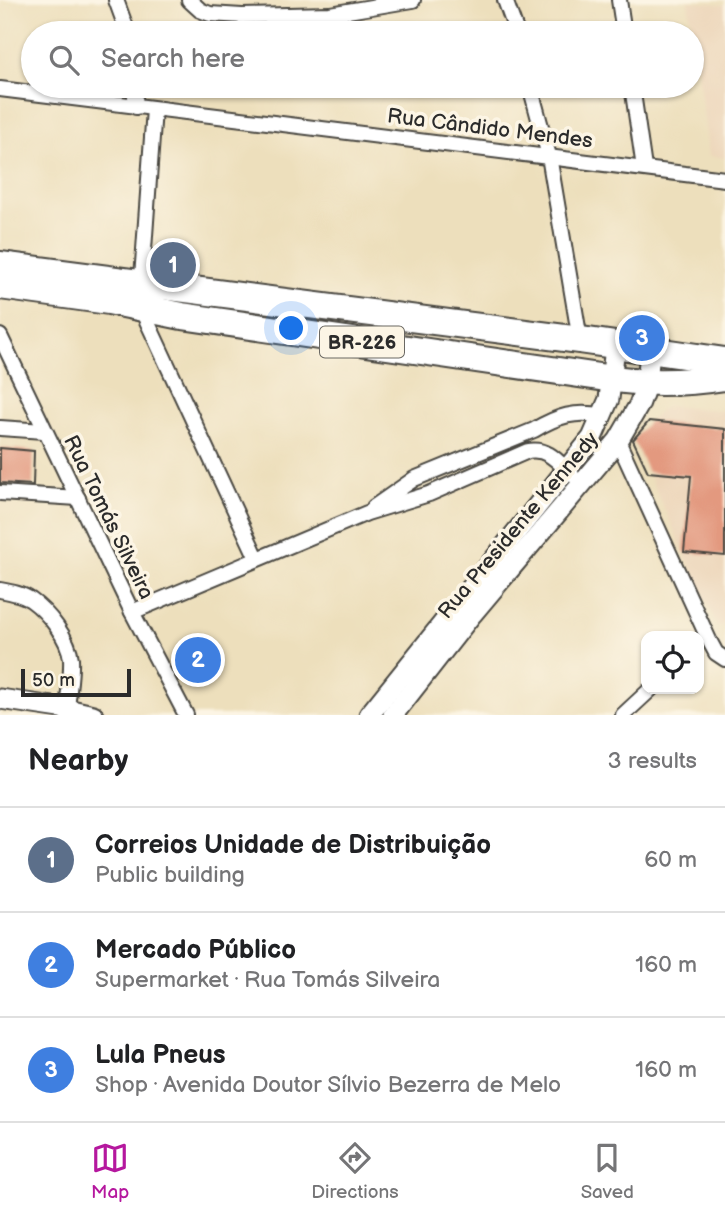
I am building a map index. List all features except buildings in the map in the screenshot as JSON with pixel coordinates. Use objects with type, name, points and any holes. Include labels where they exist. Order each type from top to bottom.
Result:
[{"type":"highway","name":"BR-226","points":[[12,277],[141,295],[304,304],[725,361]]},
{"type":"highway","name":"BR-226","points":[[141,295],[182,316],[613,379],[684,383],[725,377]]},
{"type":"highway","points":[[300,333],[304,304]]},
{"type":"highway","points":[[374,344],[378,314]]},
{"type":"highway","points":[[466,358],[467,326]]},
{"type":"street","points":[[116,0],[124,21]]},
{"type":"street","points":[[189,0],[200,10],[210,14],[242,16],[330,13],[398,0],[413,0]]},
{"type":"street","points":[[505,0],[512,21]]},
{"type":"street","points":[[619,0],[622,21]]},
{"type":"street","name":"Rua Cândido Mendes","points":[[0,89],[21,92]]},
{"type":"street","name":"Rua Cândido Mendes","points":[[68,98],[725,179]]},
{"type":"street","points":[[135,98],[136,107]]},
{"type":"street","points":[[533,98],[548,156],[579,340]]},
{"type":"street","points":[[634,98],[644,168]]},
{"type":"street","points":[[154,109],[141,295],[257,558]]},
{"type":"street","name":"Rua Tomás Silveira","points":[[0,335],[132,612],[186,715]]},
{"type":"street","name":"Rua Presidente Kennedy","points":[[369,715],[394,704],[592,438],[609,399],[615,346]]},
{"type":"street","name":"Rua Presidente Kennedy","points":[[466,609],[618,441],[639,405],[647,383],[650,351]]},
{"type":"street","points":[[367,513],[414,479],[522,435],[552,419],[574,412],[603,416]]},
{"type":"street","points":[[0,428],[44,431]]},
{"type":"street","points":[[522,435],[528,451]]},
{"type":"street","points":[[618,441],[698,631]]},
{"type":"street","points":[[132,612],[367,513],[429,494],[528,451],[538,449],[547,452],[581,484]]},
{"type":"street","points":[[0,493],[78,498]]},
{"type":"street","points":[[0,590],[18,593],[32,601],[45,613],[67,645],[71,659],[67,712]]},
{"type":"street","points":[[704,644],[725,659]]},
{"type":"street","points":[[623,715],[646,694]]},
{"type":"street","points":[[0,699],[93,715]]},
{"type":"shaded area","points":[[688,1],[725,5],[725,158],[709,156],[701,98],[704,98],[704,21],[691,21]]},
{"type":"shaded area","points":[[671,406],[725,411],[725,624],[718,627],[633,440],[662,409]]},
{"type":"place","name":"Correios Unidade de Distribuição","points":[[173,265]]},
{"type":"place","name":"Lula Pneus","points":[[642,338]]},
{"type":"place","name":"Mercado Público","points":[[198,660]]}]
